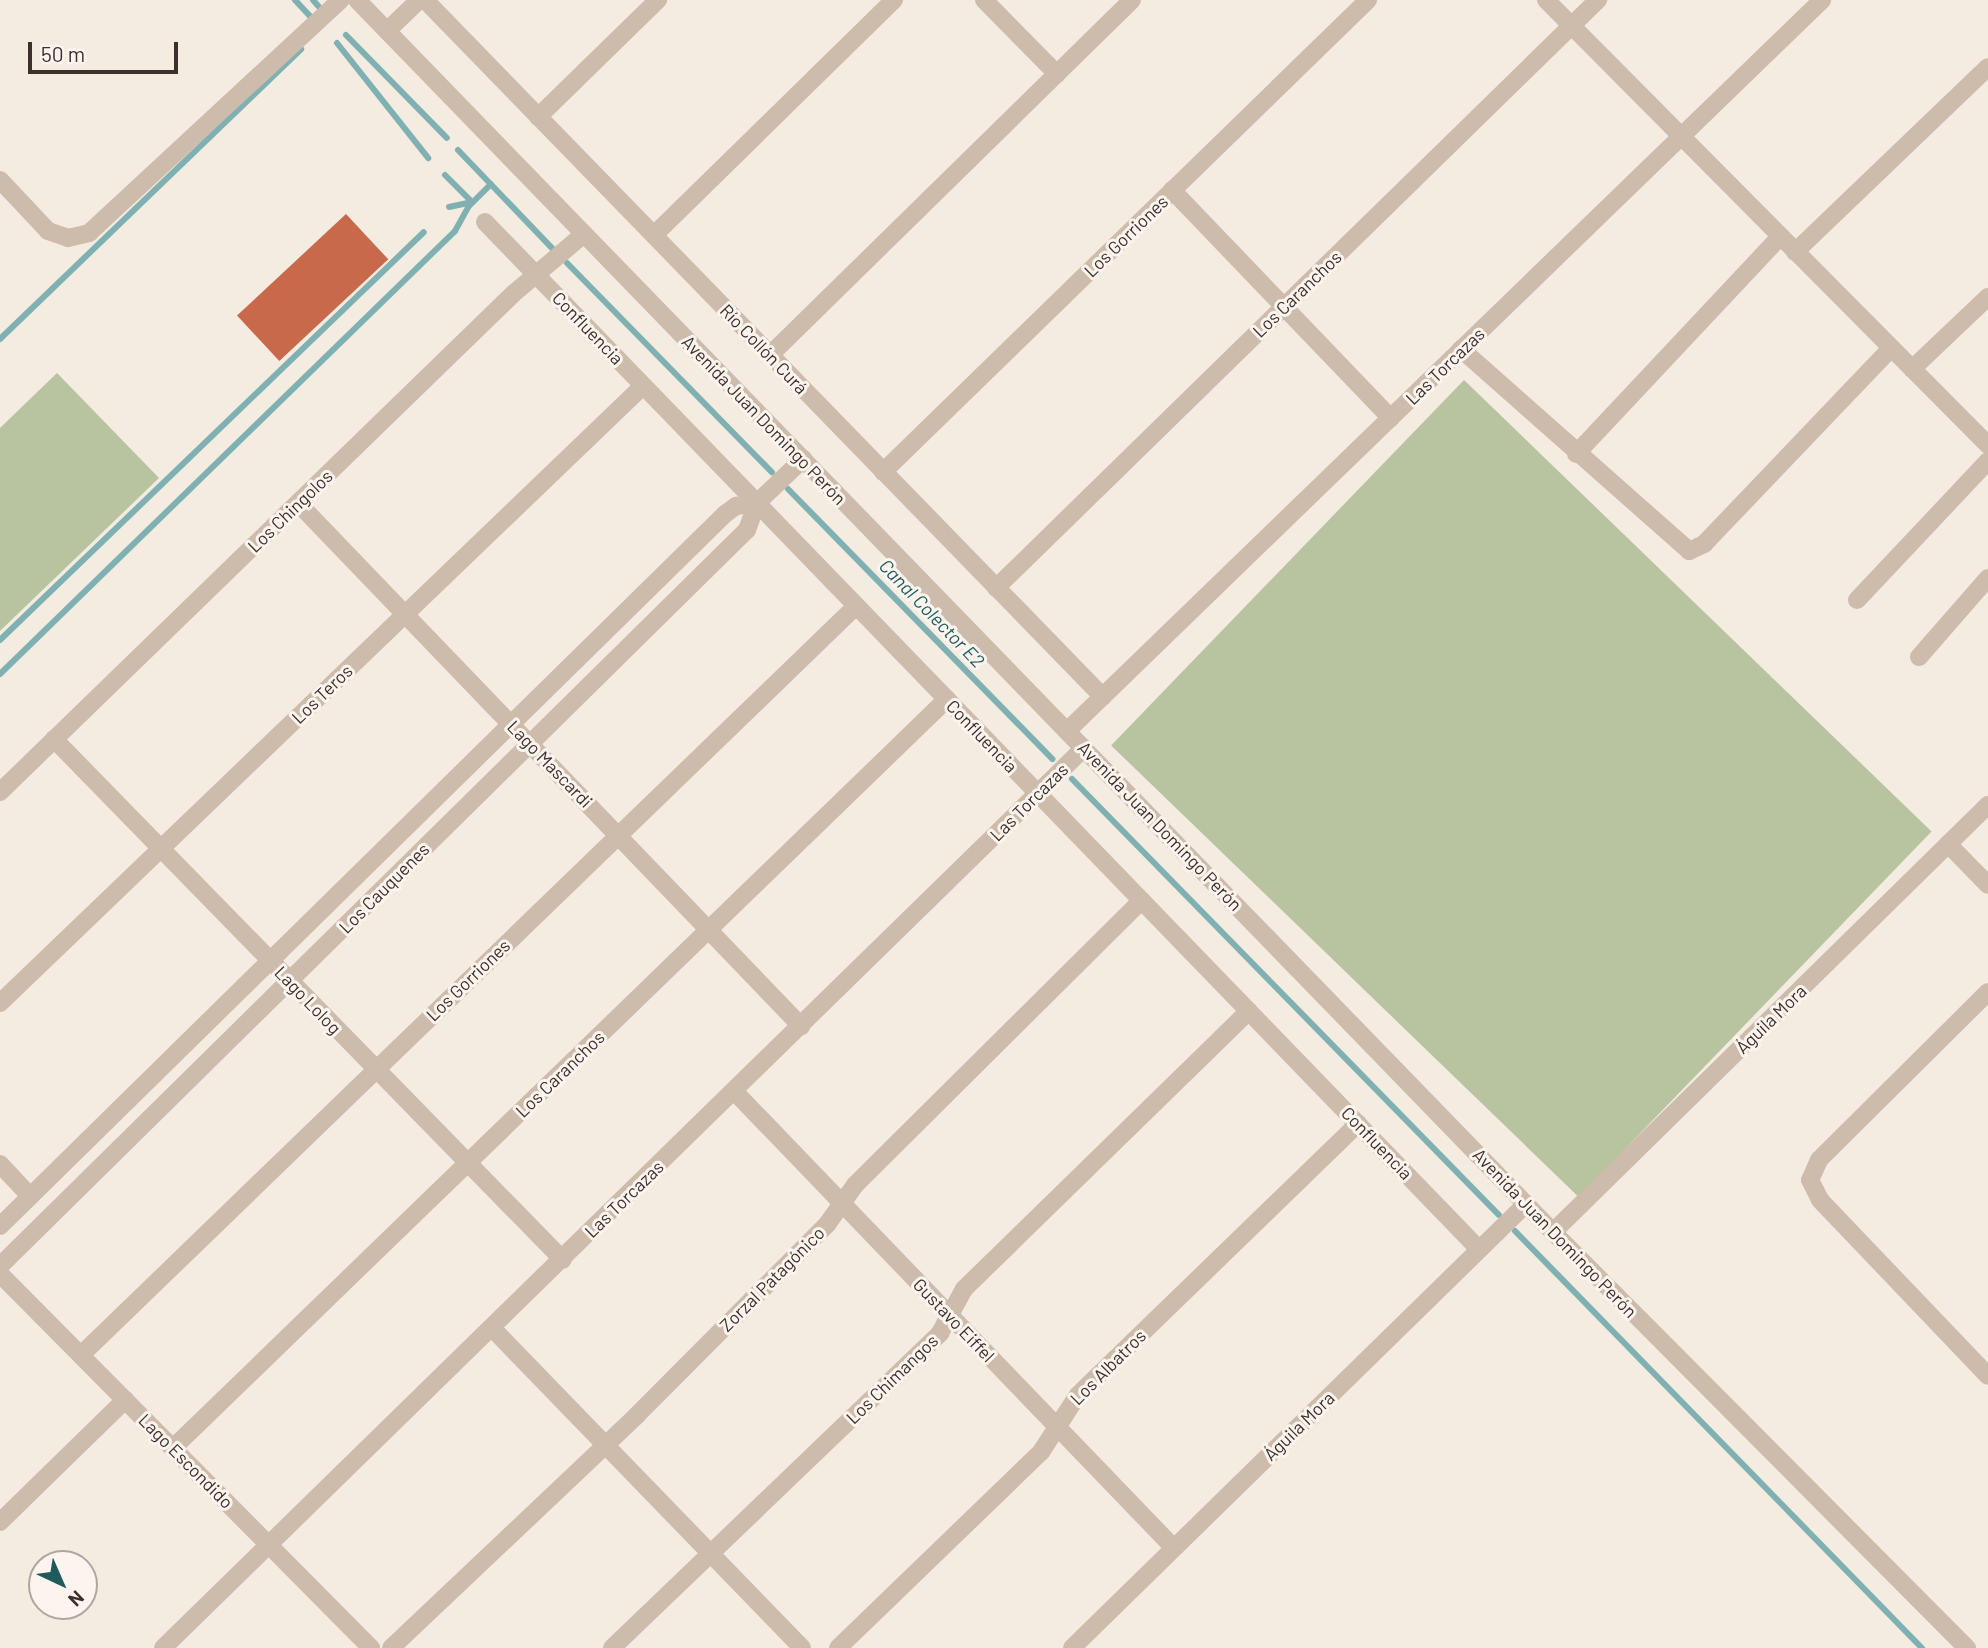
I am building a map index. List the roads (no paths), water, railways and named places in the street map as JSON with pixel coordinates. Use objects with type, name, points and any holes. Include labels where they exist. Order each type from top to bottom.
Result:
[{"type":"street","points":[[0,180],[48,231],[68,238],[89,233],[341,0]]},
{"type":"street","name":"Avenida Juan Domingo Perón","points":[[357,0],[1553,1232],[1967,1648]]},
{"type":"street","points":[[387,31],[419,0]]},
{"type":"street","name":"Río Collón Curá","points":[[425,0],[1103,697]]},
{"type":"street","points":[[538,117],[658,0]]},
{"type":"street","points":[[654,236],[894,0]]},
{"type":"street","points":[[984,0],[1056,74]]},
{"type":"street","points":[[770,355],[1132,0]]},
{"type":"street","name":"Los Gorriones","points":[[883,472],[1368,0]]},
{"type":"street","points":[[1546,0],[1988,445]]},
{"type":"street","name":"Los Caranchos","points":[[996,587],[1598,0]]},
{"type":"street","name":"Las Torcazas","points":[[1068,731],[1822,0]]},
{"type":"street","points":[[1795,252],[1988,67]]},
{"type":"street","points":[[1172,191],[1391,418]]},
{"type":"street","name":"Confluencia","points":[[485,222],[1479,1249]]},
{"type":"street","name":"Los Chingolos","points":[[0,792],[298,503],[584,234]]},
{"type":"street","points":[[1576,454],[1780,237]]},
{"type":"street","points":[[1912,369],[1988,297]]},
{"type":"street","points":[[1461,349],[1679,547],[1694,551],[1891,348]]},
{"type":"street","name":"Los Teros","points":[[0,1003],[643,386]]},
{"type":"street","name":"Los Cauquenes","points":[[0,1266],[747,530],[757,503],[803,459]]},
{"type":"street","points":[[1857,600],[1988,461]]},
{"type":"street","name":"Lago Mascardi","points":[[298,503],[802,1026]]},
{"type":"street","name":"Los Cauquenes","points":[[0,1226],[725,514],[736,506],[757,503]]},
{"type":"street","points":[[1919,657],[1988,578]]},
{"type":"street","name":"Los Gorriones","points":[[81,1355],[856,606]]},
{"type":"street","name":"Los Caranchos","points":[[173,1448],[947,699]]},
{"type":"street","name":"Lago Lolog","points":[[54,740],[563,1260]]},
{"type":"street","name":"Las Torcazas","points":[[163,1648],[271,1547],[1084,748]]},
{"type":"street","name":"Águila Mora","points":[[1553,1232],[1988,805]]},
{"type":"street","points":[[1948,844],[1988,885]]},
{"type":"street","name":"Zorzal Patagónico","points":[[391,1648],[605,1445],[822,1230],[842,1203],[1142,900]]},
{"type":"street","points":[[1988,992],[1819,1160],[1810,1180],[1820,1200],[1988,1376]]},
{"type":"street","name":"Los Chimangos","points":[[612,1648],[940,1333],[964,1289],[1248,1011]]},
{"type":"street","name":"Gustavo Eiffel","points":[[734,1091],[1174,1548]]},
{"type":"street","name":"Los Albatros","points":[[838,1648],[1035,1458],[1078,1395],[1358,1124]]},
{"type":"street","points":[[0,1164],[30,1196]]},
{"type":"street","name":"Águila Mora","points":[[1072,1648],[1526,1204]]},
{"type":"street","name":"Lago Escondido","points":[[0,1274],[371,1648]]},
{"type":"street","points":[[493,1329],[802,1648]]},
{"type":"street","points":[[0,1522],[125,1400]]},
{"type":"waterway","points":[[295,0],[310,16]]},
{"type":"waterway","name":"Canal Colector E2","points":[[313,0],[319,7]]},
{"type":"waterway","name":"Canal Colector E2","points":[[346,35],[447,138]]},
{"type":"waterway","points":[[337,43],[428,158]]},
{"type":"waterway","points":[[0,339],[301,49]]},
{"type":"waterway","name":"Canal Colector E2","points":[[458,150],[554,250]]},
{"type":"waterway","points":[[445,175],[472,202]]},
{"type":"waterway","points":[[0,674],[455,231],[469,206],[491,184]]},
{"type":"waterway","points":[[449,207],[472,202]]},
{"type":"waterway","points":[[0,640],[424,232]]},
{"type":"waterway","name":"Canal Colector E2","points":[[567,263],[772,472]]},
{"type":"waterway","name":"Canal Colector E2","points":[[788,489],[1052,759]]},
{"type":"waterway","points":[[1072,779],[1499,1215]]},
{"type":"waterway","points":[[1515,1231],[1922,1648]]}]
